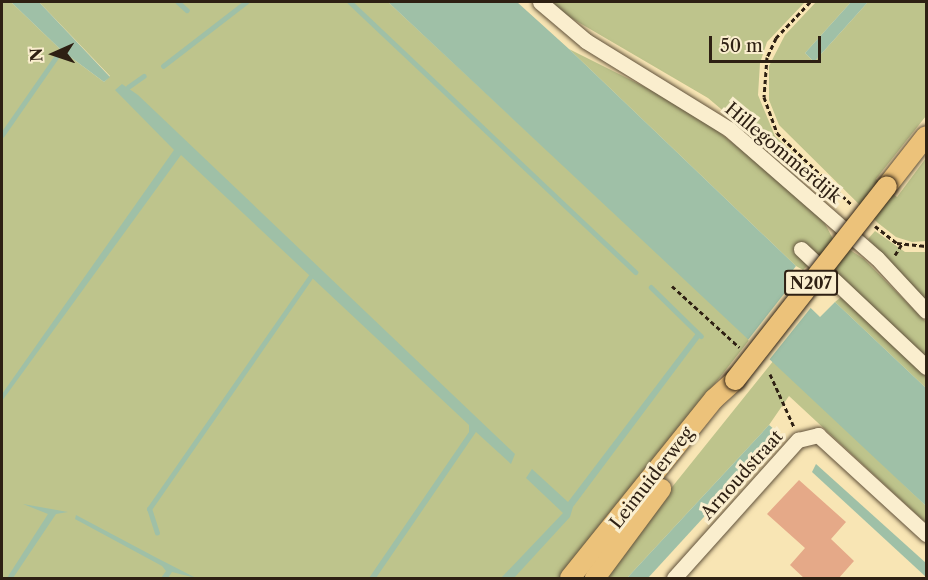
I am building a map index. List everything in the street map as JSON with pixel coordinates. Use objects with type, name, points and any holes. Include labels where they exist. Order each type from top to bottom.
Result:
[{"type":"main road","name":"Leimuiderweg","points":[[595,579],[712,419],[735,380],[927,136]]},
{"type":"main road","name":"Leimuiderweg","points":[[570,579],[714,399],[735,380]]},
{"type":"street","name":"Hillegommerdijk","points":[[540,2],[586,41],[729,129],[877,258],[927,311]]},
{"type":"street","points":[[801,249],[927,367]]},
{"type":"street","name":"Arnoudstraat","points":[[674,579],[798,440],[818,435],[927,534]]},
{"type":"path","points":[[810,2],[776,38],[767,57],[763,86],[777,133],[827,178]]},
{"type":"path","points":[[902,244],[927,246]]},
{"type":"path","points":[[672,286],[739,347]]},
{"type":"path","points":[[770,374],[798,440]]},
{"type":"shaded area","points":[[2,2],[11,2],[61,50],[104,82],[110,76],[39,2],[388,2],[750,339],[562,578],[2,578]]},
{"type":"shaded area","points":[[11,2],[39,2],[110,77],[104,82],[61,50]]},
{"type":"shaded area","points":[[388,2],[517,2],[569,49],[796,266],[784,282],[820,317],[835,302],[926,388],[926,506]]},
{"type":"shaded area","points":[[550,2],[805,2],[767,42],[760,63],[758,95],[775,136],[819,177],[812,186],[708,98],[566,15]]},
{"type":"shaded area","points":[[816,2],[851,2],[805,53],[814,62],[868,2],[926,2],[926,116],[876,179],[897,197],[926,158],[926,241],[912,242],[896,237],[878,223],[779,125],[769,100],[769,66],[785,35]]},
{"type":"shaded area","points":[[851,2],[868,2],[814,62],[805,53]]},
{"type":"shaded area","points":[[569,49],[651,90],[710,125],[763,167],[823,220],[833,239],[864,259],[926,322],[926,361],[808,265],[803,270],[796,266]]},
{"type":"shaded area","points":[[122,84],[138,95],[515,454],[511,464],[476,432],[376,578],[369,578],[469,432],[469,425],[181,155],[2,401],[2,394],[174,150],[115,90]]},
{"type":"shaded area","points":[[875,231],[905,252],[926,252],[926,301],[868,239]]},
{"type":"shaded area","points":[[841,297],[926,376],[926,388],[835,302]]},
{"type":"shaded area","points":[[697,332],[701,336],[573,507],[570,517],[514,578],[501,578],[563,513],[526,478],[532,469],[568,502]]},
{"type":"shaded area","points":[[774,360],[926,506],[926,523],[789,396],[769,425],[627,578],[599,578]]},
{"type":"shaded area","points":[[769,425],[780,434],[648,578],[627,578]]},
{"type":"shaded area","points":[[816,464],[926,563],[926,577],[812,472]]},
{"type":"shaded area","points":[[23,504],[68,512],[56,514],[13,578],[7,578],[48,514]]},
{"type":"shaded area","points":[[76,515],[196,578],[172,572],[168,578],[161,578],[166,571],[162,566],[75,519]]},
{"type":"pier","points":[[791,285],[813,305],[769,360],[748,340]]},
{"type":"building","points":[[799,480],[846,522],[831,539],[854,561],[838,579],[805,579],[790,565],[805,548],[767,514]]},
{"type":"waterway","points":[[178,2],[187,10]]},
{"type":"waterway","points":[[163,66],[246,2]]},
{"type":"waterway","points":[[350,2],[636,272]]},
{"type":"waterway","points":[[2,135],[61,50]]},
{"type":"waterway","points":[[128,87],[144,76]]},
{"type":"waterway","points":[[157,533],[149,509],[310,277]]},
{"type":"waterway","points":[[651,287],[701,336]]}]
